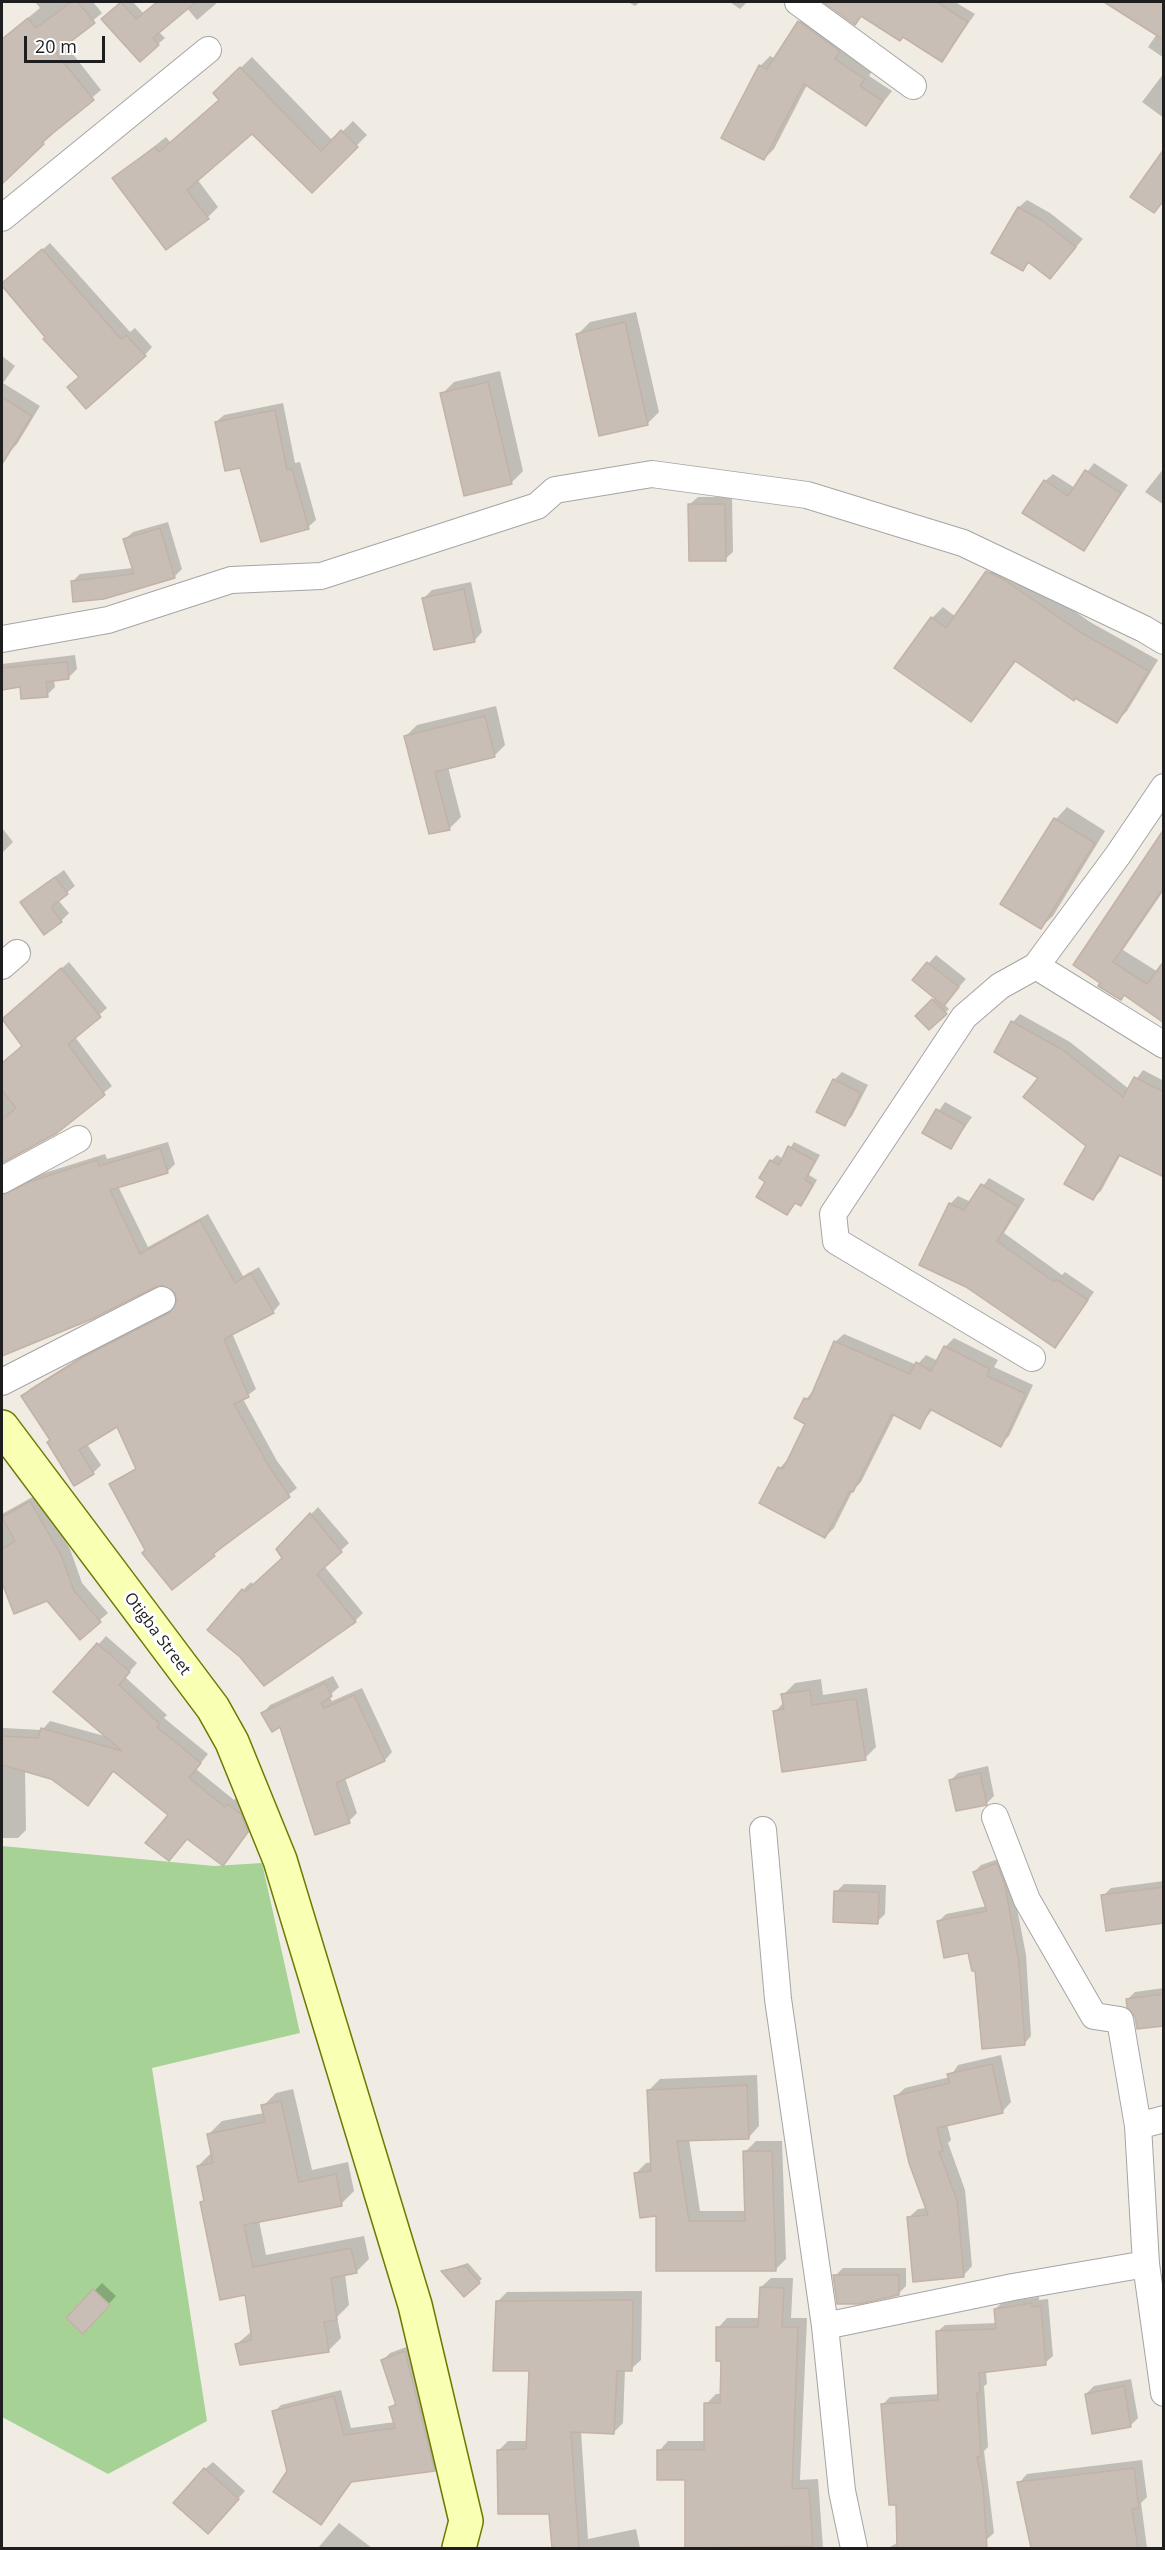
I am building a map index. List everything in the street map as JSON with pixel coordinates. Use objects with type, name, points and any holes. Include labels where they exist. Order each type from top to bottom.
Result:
[{"type":"street","points":[[798,2],[913,86]]},
{"type":"street","points":[[2,218],[208,50]]},
{"type":"street","points":[[2,639],[108,621],[231,580],[321,576],[537,506],[555,490],[652,474],[807,495],[932,533],[974,548],[1144,628],[1164,641]]},
{"type":"street","points":[[1032,1358],[836,1241],[833,1214],[964,1017],[1000,986],[1036,966],[1164,787]]},
{"type":"street","points":[[1036,966],[1164,1045]]},
{"type":"street","points":[[2,1180],[78,1139]]},
{"type":"street","points":[[2,1382],[162,1300]]},
{"type":"street","name":"Otigba Street","points":[[2,1429],[213,1708],[232,1742],[280,1860],[415,2306],[465,2539]]},
{"type":"street","points":[[995,1817],[1027,1900],[1094,2016],[1120,2020],[1138,2126],[1146,2264],[1164,2393]]},
{"type":"street","points":[[763,1830],[778,1999],[825,2326],[842,2491],[854,2548]]},
{"type":"street","points":[[1138,2126],[1164,2119]]},
{"type":"street","points":[[825,2326],[1013,2287],[1146,2264]]},
{"type":"green space","points":[[2,1846],[214,1866],[262,1863],[300,2033],[152,2068],[207,2421],[108,2474],[2,2417]]},
{"type":"building","points":[[71,2],[78,2],[95,23],[56,53],[94,100],[42,142],[44,144],[2,184],[2,39],[28,18],[36,28]]},
{"type":"building","points":[[121,2],[136,19],[157,2],[196,2],[153,38],[159,45],[140,62],[101,19]]},
{"type":"building","points":[[823,2],[937,2],[968,22],[942,62],[903,37],[900,41],[861,16],[855,25]]},
{"type":"building","points":[[1104,2],[1164,2],[1164,40]]},
{"type":"building","points":[[798,21],[840,51],[835,59],[865,79],[860,86],[883,101],[866,126],[804,84],[764,160],[721,138],[759,65],[767,69]]},
{"type":"building","points":[[240,67],[321,151],[341,130],[358,147],[312,193],[252,134],[187,190],[209,219],[166,250],[112,178],[155,147],[159,152],[219,100],[213,93]]},
{"type":"building","points":[[1164,149],[1164,200],[1154,213],[1130,197]]},
{"type":"building","points":[[1018,207],[1043,221],[1076,247],[1050,279],[1028,262],[1023,271],[991,253]]},
{"type":"building","points":[[42,249],[121,339],[126,335],[146,356],[86,409],[67,387],[79,377],[43,339],[45,337],[2,286],[2,283]]},
{"type":"building","points":[[625,322],[648,425],[599,436],[576,334]]},
{"type":"building","points":[[488,382],[512,484],[464,496],[440,393]]},
{"type":"building","points":[[2,397],[32,416],[2,464]]},
{"type":"building","points":[[275,410],[287,470],[292,469],[309,529],[261,542],[240,468],[225,471],[215,422]]},
{"type":"building","points":[[1085,470],[1121,493],[1084,551],[1022,513],[1044,480],[1068,496]]},
{"type":"building","points":[[688,504],[725,504],[726,561],[689,561]]},
{"type":"building","points":[[160,528],[175,578],[104,599],[73,602],[71,581],[134,574],[123,539]]},
{"type":"building","points":[[986,571],[1003,579],[1080,632],[1149,671],[1117,723],[1075,698],[1074,701],[1015,661],[971,722],[894,668],[931,617],[946,628]]},
{"type":"building","points":[[464,589],[475,642],[434,650],[422,598]]},
{"type":"building","points":[[67,662],[69,679],[46,682],[48,697],[21,699],[20,687],[2,690],[2,668]]},
{"type":"building","points":[[485,716],[495,757],[435,772],[450,830],[429,834],[404,736]]},
{"type":"building","points":[[1054,818],[1095,843],[1041,929],[1000,904]]},
{"type":"building","points":[[1164,829],[1164,887],[1113,962],[1147,984],[1164,961],[1164,1023],[1124,995],[1121,1000],[1098,986],[1100,983],[1073,965]]},
{"type":"building","points":[[55,877],[68,894],[51,907],[62,922],[44,935],[20,902]]},
{"type":"building","points":[[927,962],[959,987],[944,1006],[912,980]]},
{"type":"building","points":[[61,968],[101,1017],[68,1044],[105,1095],[57,1133],[2,1163],[2,1120],[16,1108],[2,1090],[2,1063],[22,1046],[2,1019]]},
{"type":"building","points":[[932,999],[947,1014],[929,1030],[915,1016]]},
{"type":"building","points":[[1011,1021],[1063,1050],[1123,1097],[1134,1077],[1164,1092],[1164,1177],[1119,1155],[1093,1200],[1064,1184],[1086,1146],[1023,1097],[1038,1078],[994,1052]]},
{"type":"building","points":[[833,1079],[861,1093],[845,1126],[816,1112]]},
{"type":"building","points":[[936,1109],[965,1125],[951,1149],[922,1133]]},
{"type":"building","points":[[788,1146],[815,1161],[805,1180],[813,1185],[801,1206],[795,1203],[787,1215],[756,1197],[765,1182],[759,1178],[770,1160],[779,1165]]},
{"type":"building","points":[[160,1148],[168,1173],[110,1190],[140,1254],[200,1220],[235,1283],[251,1273],[274,1313],[224,1339],[249,1397],[234,1404],[270,1468],[290,1497],[213,1554],[215,1556],[172,1590],[142,1553],[145,1550],[109,1484],[136,1469],[117,1427],[79,1450],[94,1474],[74,1486],[47,1442],[50,1440],[21,1396],[83,1357],[169,1313],[177,1301],[175,1293],[163,1285],[155,1287],[92,1319],[2,1356],[2,1195],[29,1182],[97,1160],[99,1166]]},
{"type":"building","points":[[981,1184],[1018,1207],[997,1241],[1054,1282],[1056,1279],[1088,1300],[1055,1348],[966,1287],[919,1265],[949,1203],[964,1210]]},
{"type":"building","points":[[834,1341],[910,1374],[916,1362],[931,1371],[944,1346],[990,1369],[987,1376],[1026,1394],[1001,1447],[930,1409],[920,1429],[892,1414],[853,1492],[850,1491],[825,1538],[759,1503],[778,1467],[783,1469],[805,1424],[794,1418],[804,1398],[809,1400]]},
{"type":"building","points":[[30,1501],[62,1557],[74,1591],[101,1622],[80,1640],[47,1601],[14,1614],[2,1583],[2,1549],[15,1541],[2,1517]]},
{"type":"building","points":[[310,1513],[342,1552],[317,1574],[356,1622],[264,1686],[240,1657],[207,1630],[242,1589],[245,1592],[282,1558],[276,1549]]},
{"type":"building","points":[[97,1643],[130,1672],[119,1685],[160,1724],[157,1727],[201,1763],[189,1778],[225,1807],[227,1804],[241,1814],[248,1832],[223,1866],[187,1839],[169,1861],[145,1843],[168,1815],[113,1771],[88,1806],[51,1779],[2,1765],[2,1736],[38,1738],[41,1728],[122,1751],[53,1692]]},
{"type":"building","points":[[325,1683],[332,1696],[321,1703],[324,1708],[354,1695],[385,1761],[336,1783],[350,1823],[315,1835],[280,1727],[272,1732],[261,1713]]},
{"type":"building","points":[[810,1690],[812,1705],[856,1699],[866,1760],[782,1772],[773,1711],[784,1709],[781,1694]]},
{"type":"building","points":[[980,1773],[987,1805],[956,1811],[949,1780]]},
{"type":"building","points":[[997,1863],[1005,1885],[1019,1963],[1025,2045],[982,2049],[975,1971],[972,1971],[968,1953],[944,1958],[937,1921],[987,1911],[973,1872]]},
{"type":"building","points":[[1164,1887],[1164,1923],[1106,1931],[1101,1895]]},
{"type":"building","points":[[834,1891],[879,1892],[878,1924],[833,1922]]},
{"type":"building","points":[[1164,1994],[1164,2026],[1137,2029],[1135,2017],[1127,2007],[1126,1999]]},
{"type":"building","points":[[992,2064],[1003,2113],[937,2128],[943,2151],[939,2152],[957,2200],[964,2277],[913,2282],[907,2217],[928,2215],[909,2163],[894,2096],[950,2083],[947,2074]]},
{"type":"building","points":[[747,2085],[749,2139],[677,2141],[689,2221],[745,2221],[743,2151],[772,2151],[776,2271],[656,2271],[656,2216],[640,2218],[634,2173],[651,2171],[647,2090]]},
{"type":"building","points":[[281,2101],[299,2182],[336,2174],[342,2206],[244,2225],[253,2267],[351,2248],[357,2273],[331,2278],[337,2320],[324,2322],[329,2352],[240,2365],[235,2344],[252,2340],[245,2295],[220,2300],[200,2202],[204,2201],[197,2166],[213,2163],[207,2134],[265,2122],[261,2105]]},
{"type":"building","points":[[465,2266],[480,2283],[464,2297],[441,2271]]},
{"type":"building","points":[[833,2275],[899,2275],[899,2295],[859,2304],[837,2304]]},
{"type":"building","points":[[760,2287],[784,2288],[782,2327],[798,2327],[792,2489],[809,2488],[813,2546],[685,2548],[685,2480],[657,2480],[657,2450],[704,2450],[704,2403],[720,2403],[721,2361],[716,2361],[716,2327],[758,2327]]},
{"type":"building","points":[[93,2289],[110,2305],[83,2334],[66,2318]]},
{"type":"building","points":[[633,2300],[632,2371],[617,2371],[614,2434],[571,2432],[579,2548],[552,2548],[549,2514],[498,2514],[497,2450],[526,2449],[529,2371],[493,2371],[496,2301]]},
{"type":"building","points":[[1032,2303],[1032,2307],[1041,2306],[1046,2365],[979,2373],[980,2392],[977,2393],[981,2456],[977,2457],[983,2486],[987,2548],[897,2548],[896,2505],[889,2505],[881,2404],[938,2400],[936,2331],[996,2329],[994,2309]]},
{"type":"building","points":[[405,2351],[435,2471],[351,2482],[321,2525],[273,2492],[287,2471],[272,2411],[334,2396],[344,2435],[395,2428],[389,2407],[396,2405],[381,2360]]},
{"type":"building","points":[[1124,2386],[1131,2427],[1092,2434],[1085,2394]]},
{"type":"building","points":[[204,2468],[239,2499],[208,2534],[173,2503]]},
{"type":"building","points":[[1134,2468],[1139,2508],[1132,2509],[1138,2548],[1031,2548],[1017,2482]]}]
